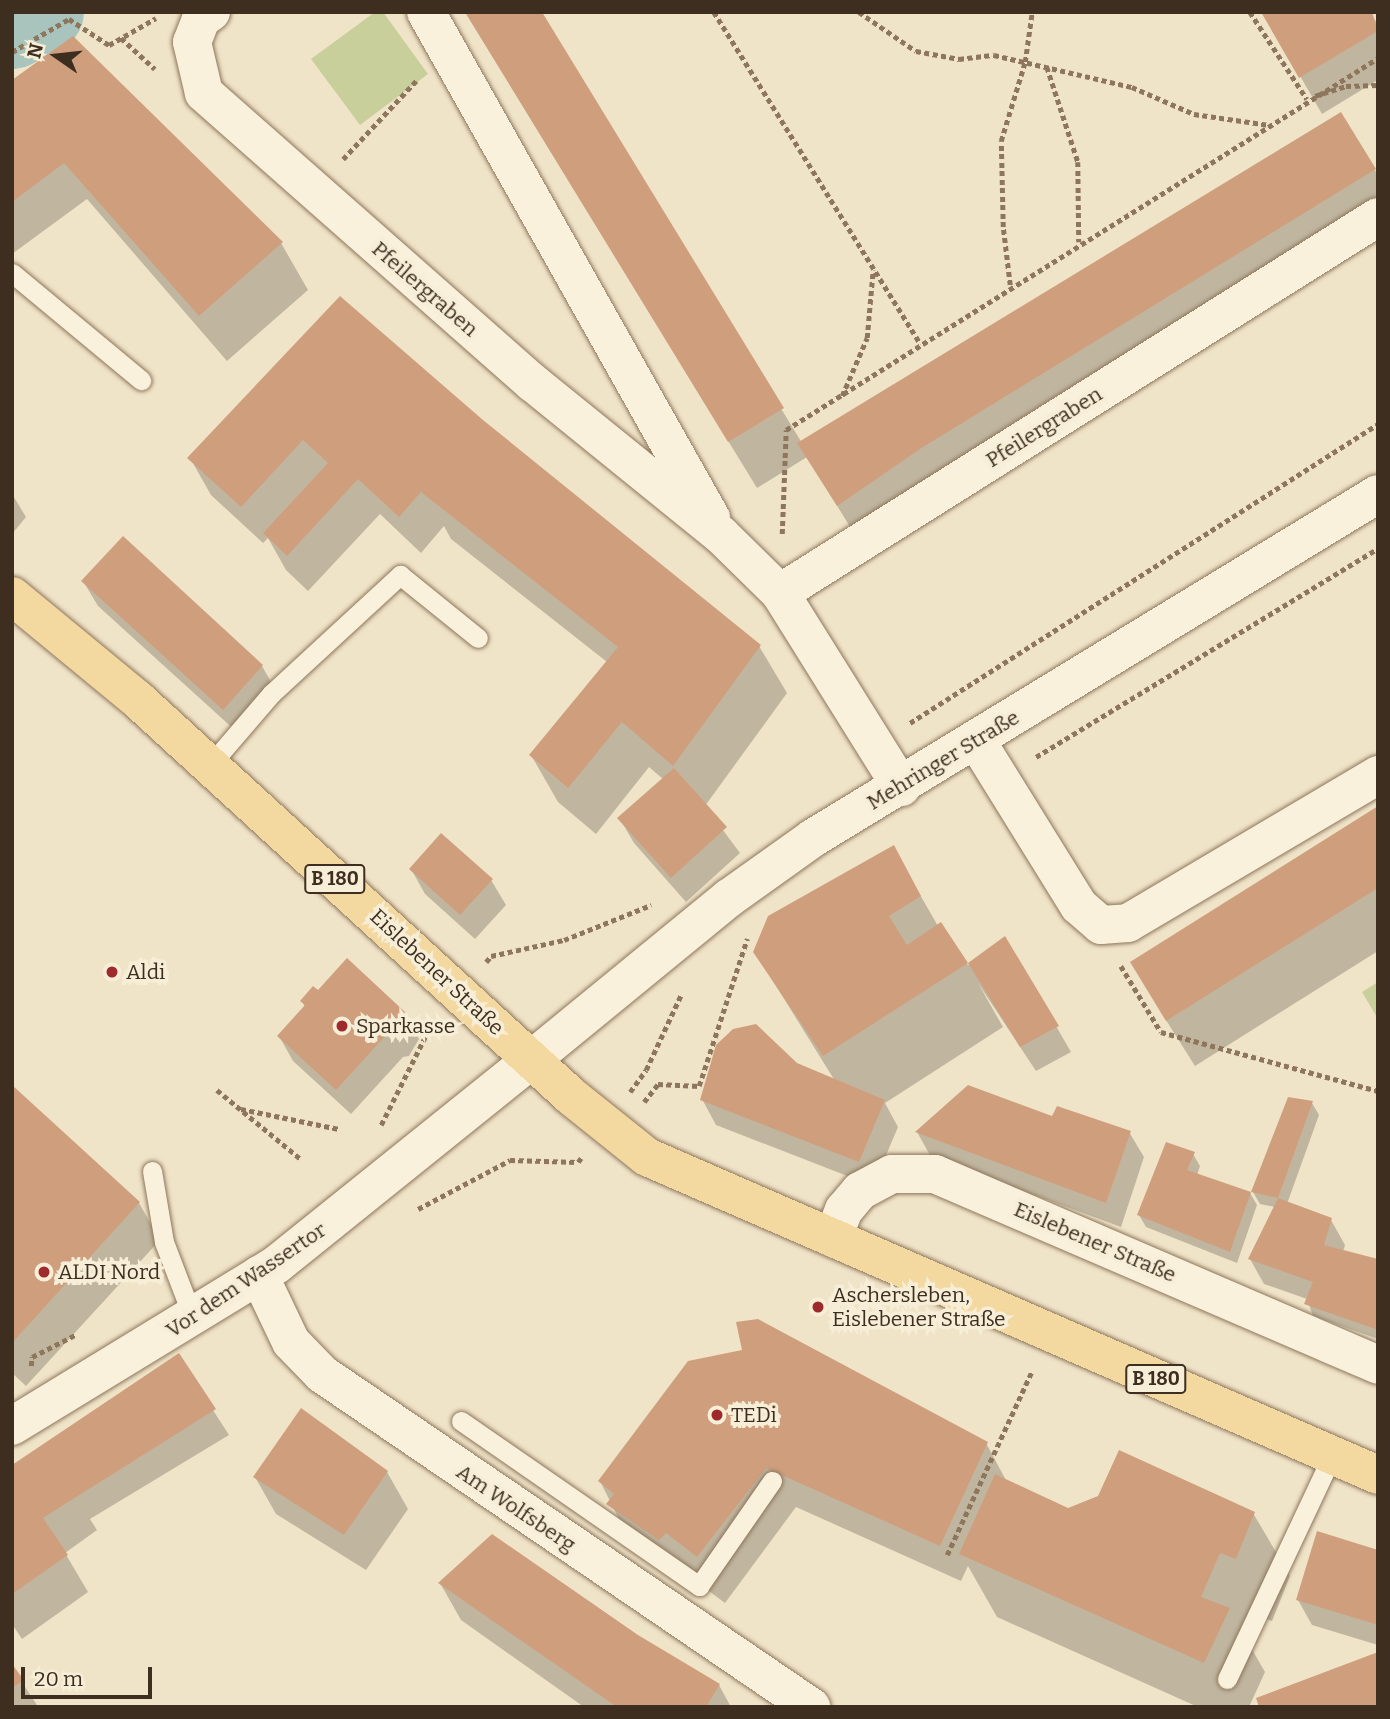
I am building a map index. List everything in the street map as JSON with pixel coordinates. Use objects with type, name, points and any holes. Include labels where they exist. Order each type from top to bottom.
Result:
[{"type":"main road","name":"Eislebener Straße","points":[[12,596],[210,765],[612,1131],[685,1177],[833,1238],[1378,1475]]},
{"type":"street","name":"Pfeilergraben","points":[[211,12],[201,19],[192,42],[204,93],[533,383],[721,536],[780,593],[1378,217]]},
{"type":"street","name":"Pfeilergraben","points":[[426,12],[721,536]]},
{"type":"street","name":"Mehringer Straße","points":[[531,1060],[729,898],[813,838],[901,787],[1378,494]]},
{"type":"street","points":[[780,593],[901,787]]},
{"type":"street","points":[[976,740],[1079,906],[1101,925],[1128,923],[1378,775]]},
{"type":"street","name":"Vor dem Wassertor","points":[[17,1415],[193,1318],[312,1239],[531,1060]]},
{"type":"street","name":"Eislebener Straße","points":[[833,1238],[844,1210],[860,1191],[892,1174],[935,1174],[1378,1365]]},
{"type":"street","name":"Am Wolfsberg","points":[[259,1275],[291,1342],[322,1374],[811,1707]]},
{"type":"lane","points":[[12,273],[141,380]]},
{"type":"lane","points":[[210,765],[271,694],[400,575],[478,638]]},
{"type":"lane","points":[[152,1171],[164,1242],[193,1318]]},
{"type":"lane","points":[[461,1421],[699,1586],[772,1481]]},
{"type":"lane","points":[[1227,1679],[1332,1455]]},
{"type":"path","points":[[12,52],[69,19],[109,45],[166,12]]},
{"type":"path","points":[[714,12],[921,344]]},
{"type":"path","points":[[859,12],[916,51],[959,59],[994,55],[1025,61],[1132,87],[1194,114],[1270,125]]},
{"type":"path","points":[[1010,285],[1003,227],[1001,141],[1025,61],[1032,12]]},
{"type":"path","points":[[1250,12],[1307,99]]},
{"type":"path","points":[[313,190],[447,47]]},
{"type":"path","points":[[780,593],[786,430],[842,397],[1010,285],[1270,125],[1307,99],[1378,58]]},
{"type":"path","points":[[1047,66],[1077,162],[1079,242]]},
{"type":"path","points":[[1307,99],[1346,86],[1378,85]]},
{"type":"path","points":[[842,397],[867,338],[874,268]]},
{"type":"path","points":[[1001,779],[1378,548]]},
{"type":"path","points":[[1101,925],[1103,937],[1161,1032],[1378,1091]]},
{"type":"path","points":[[408,1216],[441,1193],[510,1160],[578,1162],[658,1084],[699,1086],[751,928]]},
{"type":"path","points":[[612,1131],[646,1070],[675,1002],[684,992]]},
{"type":"path","points":[[217,1090],[302,1160]]},
{"type":"path","points":[[240,1108],[339,1129]]},
{"type":"path","points":[[947,1555],[1049,1333]]},
{"type":"green space","points":[[375,12],[383,12],[428,74],[360,125],[311,59]]},
{"type":"green space","points":[[1378,982],[1378,1019],[1362,992]]},
{"type":"building","points":[[465,12],[542,12],[784,408],[728,442]]},
{"type":"building","points":[[1261,12],[1372,12],[1378,31],[1299,78]]},
{"type":"building","points":[[73,36],[283,242],[199,316],[64,163],[12,202],[12,80]]},
{"type":"building","points":[[1341,112],[1376,169],[923,447],[837,506],[797,443]]},
{"type":"building","points":[[340,296],[483,420],[761,645],[673,766],[622,722],[568,788],[529,755],[618,647],[421,492],[399,517],[358,479],[287,556],[263,533],[328,463],[303,440],[241,507],[187,458]]},
{"type":"building","points":[[123,536],[263,665],[223,710],[81,581]]},
{"type":"building","points":[[674,768],[727,827],[671,878],[617,818]]},
{"type":"building","points":[[1378,806],[1378,888],[1166,1021],[1130,962]]},
{"type":"building","points":[[441,833],[493,879],[460,915],[409,869]]},
{"type":"building","points":[[894,845],[921,896],[889,916],[907,945],[941,922],[968,963],[823,1056],[753,952],[768,916]]},
{"type":"building","points":[[1005,936],[1059,1026],[1020,1047],[968,963]]},
{"type":"building","name":"Sparkasse","points":[[347,958],[405,1012],[395,1032],[388,1033],[336,1090],[277,1036],[305,1005],[300,1001],[313,986],[318,990]]},
{"type":"building","points":[[756,1024],[797,1063],[885,1100],[859,1162],[700,1100],[716,1045],[733,1029]]},
{"type":"building","name":"ALDI Nord","points":[[12,1085],[140,1202],[12,1343]]},
{"type":"building","points":[[968,1085],[1052,1116],[1057,1106],[1131,1131],[1106,1203],[915,1132]]},
{"type":"building","points":[[1288,1097],[1313,1101],[1278,1198],[1251,1192]]},
{"type":"building","points":[[1166,1142],[1195,1152],[1187,1170],[1251,1192],[1230,1252],[1137,1215]]},
{"type":"building","points":[[1278,1198],[1332,1218],[1324,1245],[1378,1259],[1378,1330],[1304,1304],[1313,1282],[1248,1259]]},
{"type":"building","points":[[758,1319],[988,1442],[940,1546],[766,1468],[697,1557],[666,1533],[659,1540],[606,1504],[614,1494],[598,1481],[688,1361],[742,1350],[736,1322]]},
{"type":"building","points":[[179,1353],[216,1409],[43,1518],[68,1555],[12,1594],[12,1465]]},
{"type":"building","points":[[301,1408],[388,1471],[344,1535],[253,1477]]},
{"type":"building","points":[[1119,1450],[1255,1512],[1236,1559],[1220,1553],[1201,1597],[1230,1608],[1204,1663],[959,1554],[995,1474],[1068,1508],[1098,1496]]},
{"type":"building","points":[[1317,1531],[1378,1550],[1378,1625],[1296,1600]]},
{"type":"building","points":[[492,1534],[638,1635],[720,1684],[706,1707],[617,1707],[438,1583]]},
{"type":"building","points":[[1378,1652],[1378,1707],[1259,1707],[1256,1698]]},
{"type":"building","points":[[12,1664],[24,1680],[12,1688]]},
{"type":"waterway","points":[[12,29],[44,12]]},
{"type":"place","name":"Aldi","points":[[112,972]]},
{"type":"place","name":"Sparkasse","points":[[342,1026]]},
{"type":"place","name":"ALDI Nord","points":[[44,1272]]},
{"type":"place","name":"Aschersleben, Eislebener Straße","points":[[818,1307]]},
{"type":"place","name":"TEDi","points":[[717,1415]]}]
